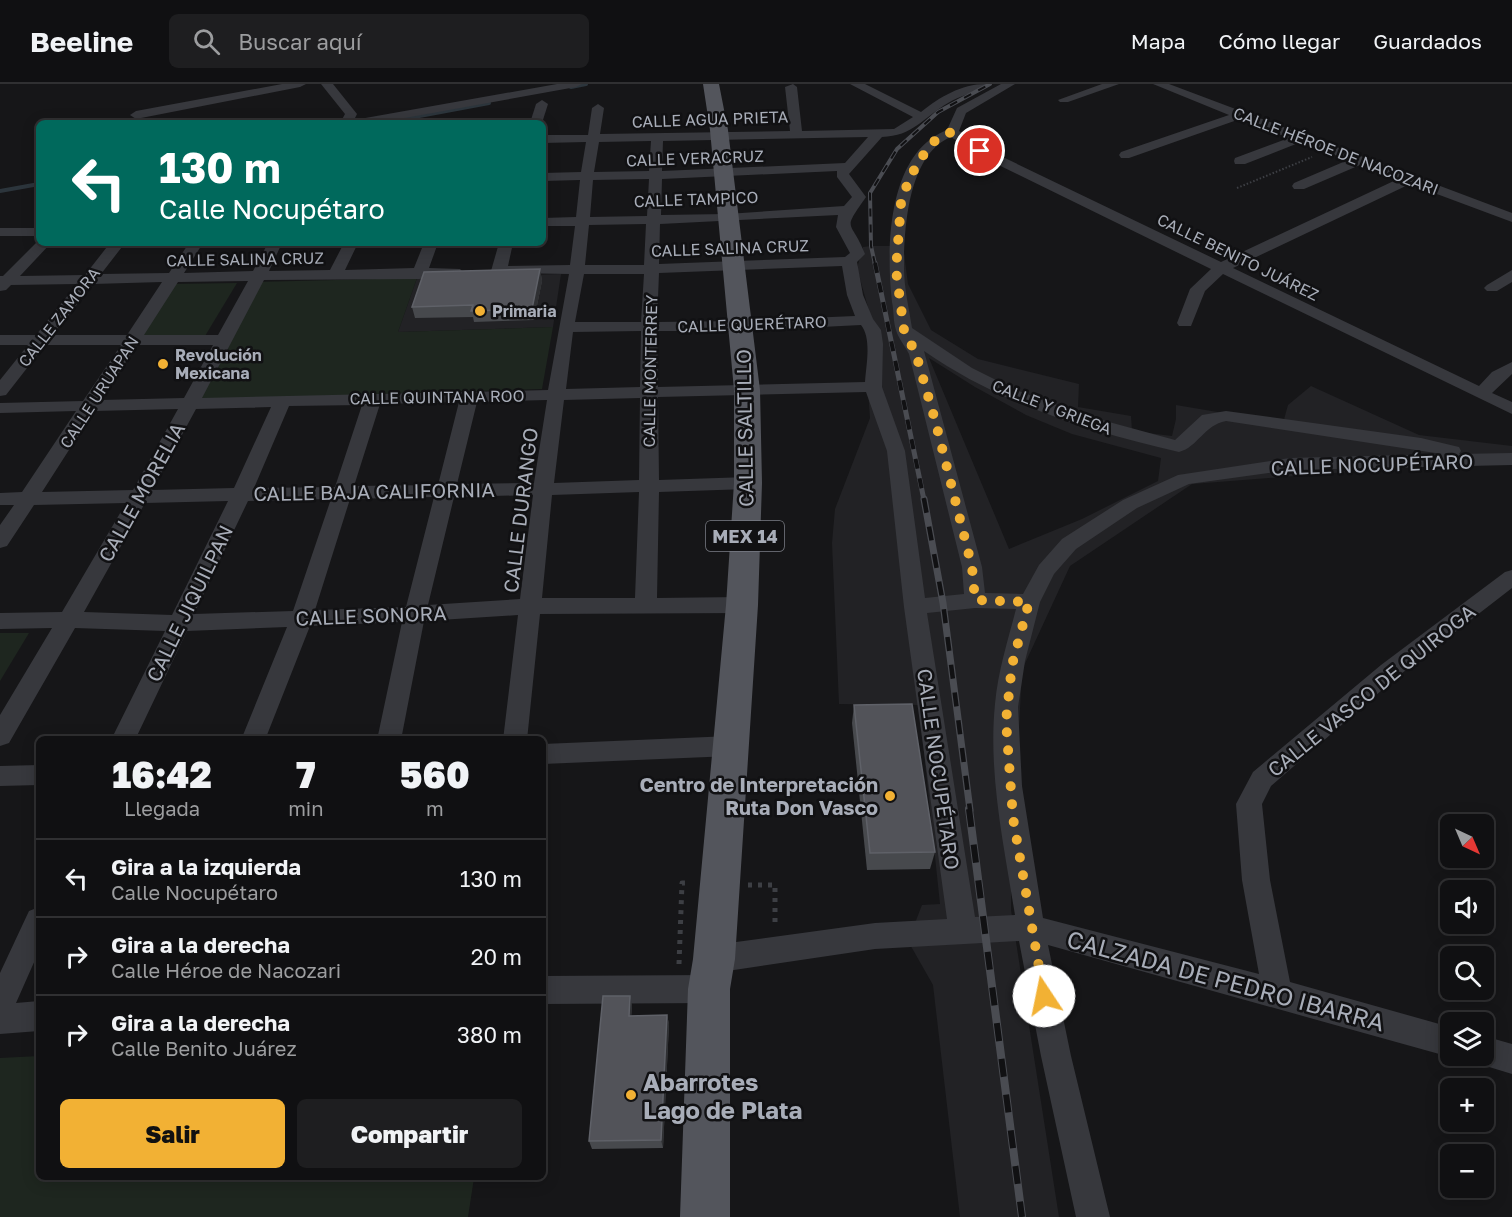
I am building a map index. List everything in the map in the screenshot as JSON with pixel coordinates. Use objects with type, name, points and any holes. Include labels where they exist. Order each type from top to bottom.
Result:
[{"type":"main road","name":"CALLE SALTILLO","points":[[700,979],[731,746],[742,605],[748,483],[747,390],[719,135],[711,84]]},
{"type":"main road","name":"MEX 14","points":[[700,979],[705,1217]]},
{"type":"street","points":[[136,115],[300,84]]},
{"type":"street","points":[[327,84],[351,114],[348,120]]},
{"type":"street","points":[[374,120],[576,84]]},
{"type":"street","points":[[855,84],[920,116]]},
{"type":"street","name":"CALLE AGUA PRIETA","points":[[546,139],[896,133],[905,129],[944,100],[980,84]]},
{"type":"street","points":[[975,600],[972,567],[935,420],[916,354],[904,330],[896,270],[901,203],[909,179],[921,158],[937,138],[952,132],[961,111],[1009,84]]},
{"type":"street","points":[[1064,100],[1113,84]]},
{"type":"street","name":"CALLE HÉROE DE NACOZARI","points":[[1159,84],[1512,218]]},
{"type":"street","points":[[791,87],[796,133]]},
{"type":"street","points":[[537,120],[542,104]]},
{"type":"street","name":"CALLE DURANGO","points":[[516,736],[532,606],[543,489],[566,327],[577,270],[587,177],[598,108]]},
{"type":"street","points":[[1125,155],[1239,115]]},
{"type":"street","name":"CALLE BENITO JUÁREZ","points":[[952,132],[980,151],[1512,409]]},
{"type":"street","points":[[847,167],[877,135]]},
{"type":"street","name":"CALLE MONTERREY","points":[[645,604],[649,485],[649,326],[657,138]]},
{"type":"street","points":[[1240,161],[1300,138]]},
{"type":"street","points":[[1299,186],[1360,160]]},
{"type":"street","name":"CALLE VERACRUZ","points":[[546,177],[654,177],[847,167]]},
{"type":"street","name":"CALLE NOCUPÉTARO","points":[[847,167],[842,174],[859,197],[843,218],[843,229],[856,246],[858,254],[849,261],[855,295],[865,320],[873,330],[875,344],[873,387],[896,451],[915,607],[963,931]]},
{"type":"street","points":[[1185,323],[1198,289],[1221,268],[1410,179]]},
{"type":"street","name":"CALLE TAMPICO","points":[[546,222],[727,218],[851,210]]},
{"type":"street","points":[[0,232],[36,232]]},
{"type":"street","points":[[2,284],[41,246]]},
{"type":"street","name":"CALLE ZAMORA","points":[[0,391],[86,280],[115,246]]},
{"type":"street","name":"CALLE URUAPAN","points":[[0,541],[194,246]]},
{"type":"street","name":"CALLE MORELIA","points":[[0,736],[70,620],[190,404],[274,246]]},
{"type":"street","points":[[334,276],[349,246]]},
{"type":"street","points":[[419,274],[430,246]]},
{"type":"street","name":"CALLE SALINA CRUZ","points":[[505,246],[493,271],[652,269],[849,261]]},
{"type":"street","name":"CALLE SALINA CRUZ","points":[[2,284],[174,277],[465,272]]},
{"type":"street","points":[[1492,288],[1512,275]]},
{"type":"street","name":"CALLE QUERÉTARO","points":[[566,327],[740,326],[865,320]]},
{"type":"street","name":"CALLE Y GRIEGA","points":[[904,330],[985,382],[1048,409],[1125,435],[1179,446]]},
{"type":"street","points":[[0,340],[223,340]]},
{"type":"street","points":[[1481,394],[1498,376],[1512,367]]},
{"type":"street","name":"CALLE QUINTANA ROO","points":[[0,408],[873,387]]},
{"type":"street","points":[[390,736],[415,614],[469,397]]},
{"type":"street","points":[[255,736],[302,618],[373,398]]},
{"type":"street","name":"CALLE JIQUILPAN","points":[[125,736],[242,494],[283,400]]},
{"type":"street","points":[[1185,479],[1179,446],[1208,419],[1226,416],[1421,444],[1487,459]]},
{"type":"street","name":"CALLE NOCUPÉTARO","points":[[1093,1217],[1067,1111],[1030,927],[1013,818],[1006,721],[1012,665],[1029,602],[1046,570],[1069,544],[1130,504],[1185,479],[1290,464],[1512,459]]},
{"type":"street","name":"CALLE BAJA CALIFORNIA","points":[[0,499],[748,483]]},
{"type":"street","name":"CALLE VASCO DE QUIROGA","points":[[1277,993],[1256,880],[1249,804],[1262,779],[1389,671],[1512,577]]},
{"type":"street","points":[[915,607],[975,600],[1029,602]]},
{"type":"street","name":"CALLE SONORA","points":[[0,621],[70,620],[180,624],[415,614],[532,606],[742,605]]},
{"type":"street","points":[[546,754],[731,746]]},
{"type":"street","points":[[0,776],[36,775]]},
{"type":"street","points":[[0,1005],[36,927]]},
{"type":"street","name":"CALZADA DE PEDRO IBARRA","points":[[546,990],[700,979],[875,936],[1030,927],[1440,1039]]},
{"type":"street","points":[[0,1019],[36,1016]]},
{"type":"street","points":[[1494,1054],[1512,1059]]},
{"type":"path","points":[[1236,188],[1332,149]]},
{"type":"path","points":[[682,883],[700,979]]},
{"type":"path","points":[[775,885],[775,934]]},
{"type":"shaded area","points":[[903,246],[908,284],[931,330],[978,359],[1079,384],[1078,407],[1131,416],[1132,431],[1172,436],[1176,405],[1283,423],[1288,405],[1311,386],[1419,435],[1512,446],[1512,464],[1398,468],[1192,484],[1070,566],[1022,670],[1011,887],[1011,910],[1059,1217],[960,1217],[933,985],[908,941],[922,905],[940,904],[919,705],[839,704],[832,543],[835,509],[870,418],[867,376],[871,318],[857,268],[863,247]],"holes":[[[929,358],[1026,415],[1072,434],[1161,458],[1158,481],[1082,519],[1009,549]]]},
{"type":"shaded area","name":"Primaria","points":[[561,274],[553,327],[398,332],[417,278]]},
{"type":"shaded area","points":[[417,278],[398,332],[553,327],[542,389],[188,400],[254,282]]},
{"type":"shaded area","points":[[237,283],[205,336],[133,338],[171,284]]},
{"type":"shaded area","points":[[0,633],[29,633],[0,681]]},
{"type":"shaded area","points":[[36,1056],[36,1180],[474,1180],[468,1217],[0,1217],[0,1058]]},
{"type":"building","points":[[540,269],[532,309],[471,311],[473,305],[412,307],[424,272]]},
{"type":"building","name":"Centro de Interpretación Ruta Don Vasco","points":[[912,704],[935,852],[870,853],[854,705]]},
{"type":"building","name":"Abarrotes Lago de Plata","points":[[603,996],[630,996],[629,1016],[667,1015],[661,1140],[589,1141]]},
{"type":"waterway","points":[[571,87],[586,84]]},
{"type":"waterway","points":[[398,120],[489,103]]},
{"type":"waterway","points":[[0,191],[36,185]]},
{"type":"railway","points":[[875,264],[871,246],[870,193],[897,149],[938,112],[990,84]]},
{"type":"railway","points":[[875,263],[924,500]]},
{"type":"railway","points":[[924,499],[943,603],[970,810]]},
{"type":"railway","points":[[969,809],[1022,1217]]},
{"type":"place","name":"Primaria","points":[[480,311]]},
{"type":"place","name":"Revolución Mexicana","points":[[163,364]]},
{"type":"place","name":"Centro de Interpretación Ruta Don Vasco","points":[[890,796]]},
{"type":"place","name":"Abarrotes Lago de Plata","points":[[631,1095]]},
{"type":"route","points":[[980,151],[952,132],[937,138],[921,158],[909,179],[901,203],[896,270],[904,330],[916,354],[935,420],[962,536],[972,567],[975,600],[1029,602],[1012,665],[1006,721],[1013,818],[1030,927],[1044,996]]}]
